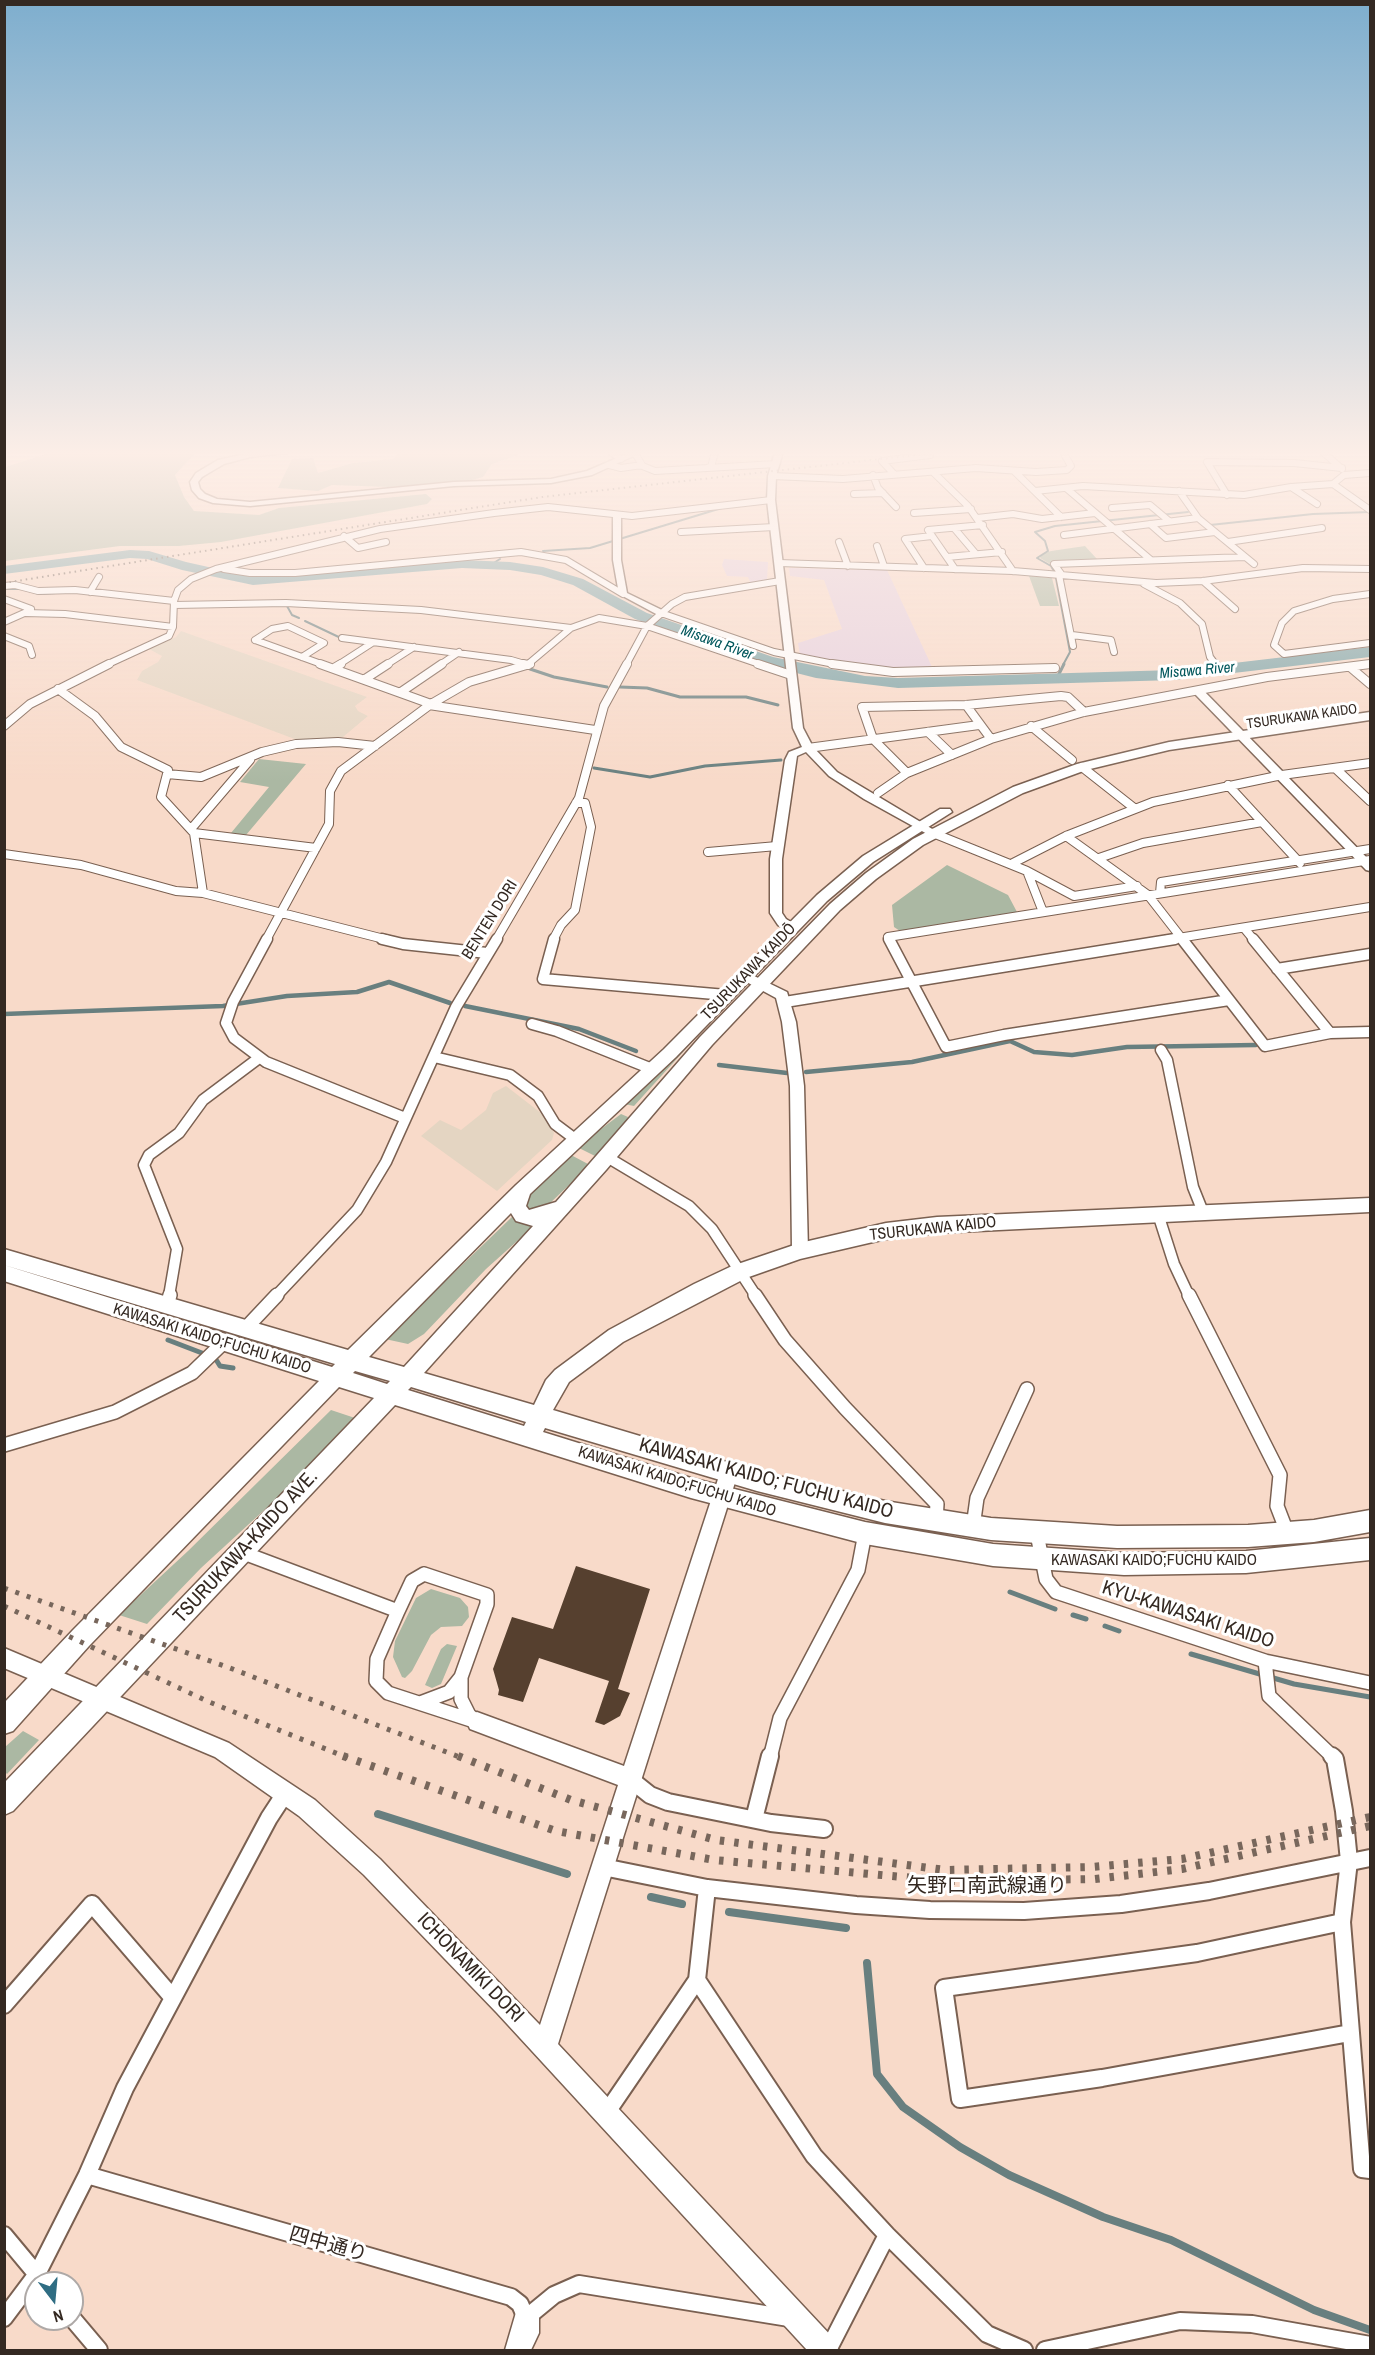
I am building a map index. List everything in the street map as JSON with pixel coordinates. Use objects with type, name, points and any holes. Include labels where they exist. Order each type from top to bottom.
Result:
[{"type":"main road","name":"TSURUKAWA KAIDO","points":[[1236,730],[1371,707]]},
{"type":"main road","name":"TSURUKAWA KAIDO","points":[[1236,730],[1371,716]]},
{"type":"main road","name":"TSURUKAWA KAIDŌ","points":[[407,1377],[607,1157],[706,1041],[794,927],[858,867],[927,829],[1077,763],[1169,746],[1236,730]]},
{"type":"main road","name":"TSURUKAWA KAIDŌ","points":[[352,1360],[522,1190],[652,1069],[726,995],[753,980],[860,884],[927,829]]},
{"type":"main road","points":[[575,1139],[622,1108],[634,1114],[634,1125]]},
{"type":"main road","points":[[522,1190],[517,1207],[519,1212],[529,1218],[540,1218],[594,1171]]},
{"type":"main road","name":"TSURUKAWA KAIDO","points":[[530,1437],[553,1387],[562,1376],[616,1336],[739,1272],[800,1251],[914,1227],[1371,1205]]},
{"type":"main road","points":[[4,1257],[245,1329]]},
{"type":"main road","name":"KAWASAKI KAIDO;FUCHU KAIDO","points":[[4,1274],[213,1353],[335,1378],[721,1497],[865,1533],[959,1550],[1041,1560],[1124,1564],[1234,1563],[1324,1556],[1371,1549]]},
{"type":"main road","name":"KAWASAKI KAIDO;FUCHU KAIDO","points":[[245,1329],[352,1360]]},
{"type":"main road","points":[[4,1722],[352,1360]]},
{"type":"main road","name":"KAWASAKI KAIDO; FUCHU KAIDO","points":[[352,1360],[539,1417],[827,1500],[973,1527],[1037,1534],[1117,1537],[1287,1532],[1371,1521]]},
{"type":"main road","points":[[390,1395],[407,1377]]},
{"type":"main road","name":"TSURUKAWA-KAIDO AVE.","points":[[102,1699],[390,1395]]},
{"type":"main road","points":[[4,1802],[102,1699]]},
{"type":"street","points":[[4,726],[30,704],[95,669],[162,640],[174,627],[174,603],[178,590],[199,575],[246,562]]},
{"type":"street","points":[[219,569],[250,573],[295,573],[414,562]]},
{"type":"street","points":[[569,562],[623,594],[661,613],[788,657],[893,672],[1055,669]]},
{"type":"street","points":[[617,562],[623,594]]},
{"type":"street","points":[[846,562],[848,566]]},
{"type":"street","points":[[883,562],[884,566]]},
{"type":"street","points":[[920,562],[924,568]]},
{"type":"street","points":[[951,562],[955,569]]},
{"type":"street","points":[[1008,562],[1013,571]]},
{"type":"street","points":[[1073,646],[1059,575],[1054,564],[1100,562]]},
{"type":"street","points":[[1120,562],[1123,568]]},
{"type":"street","points":[[1137,886],[1074,896],[1013,863],[951,848],[927,829],[841,779],[808,748],[798,728],[788,657],[779,563],[1013,571],[1131,582],[1203,581],[1303,568],[1371,569]]},
{"type":"street","points":[[1127,575],[1131,582]]},
{"type":"street","points":[[90,592],[99,577]]},
{"type":"street","name":"BENTEN DORI","points":[[245,1329],[357,1210],[386,1162],[456,1007],[558,838],[576,802],[604,706],[647,626],[661,613],[685,597],[780,581]]},
{"type":"street","points":[[1203,581],[1235,609]]},
{"type":"street","points":[[1140,582],[1180,603],[1202,624],[1210,657],[1217,666]]},
{"type":"street","points":[[4,586],[15,585],[38,591],[90,592],[174,603],[286,603],[421,610],[571,628]]},
{"type":"street","points":[[1371,594],[1312,603],[1294,611],[1282,623],[1274,645],[1284,654],[1371,642]]},
{"type":"street","points":[[4,599],[31,609],[4,622]]},
{"type":"street","points":[[25,613],[77,615],[174,627]]},
{"type":"street","points":[[405,1118],[259,1058],[234,1038],[226,1023],[232,1005],[329,824],[330,791],[341,771],[430,704],[470,682],[528,665],[571,628],[599,618],[647,626],[790,674]]},
{"type":"street","points":[[302,657],[324,644],[288,626],[272,629],[255,640],[430,704],[596,730]]},
{"type":"street","points":[[1072,635],[1111,640],[1114,652]]},
{"type":"street","points":[[4,636],[29,646],[32,655]]},
{"type":"street","points":[[342,638],[459,652],[528,665]]},
{"type":"street","points":[[334,668],[372,643]]},
{"type":"street","points":[[365,679],[414,647]]},
{"type":"street","points":[[401,692],[459,652]]},
{"type":"street","points":[[878,793],[907,773],[991,739],[1084,712],[1267,677],[1371,664]]},
{"type":"street","points":[[1350,667],[1371,684]]},
{"type":"street","points":[[58,689],[95,716],[121,747],[168,770],[161,797],[192,831],[203,893]]},
{"type":"street","points":[[1197,690],[1369,863]]},
{"type":"street","points":[[907,773],[873,739],[862,708],[966,705],[1061,696],[1068,697],[1084,712]]},
{"type":"street","points":[[966,705],[991,739]]},
{"type":"street","points":[[794,927],[782,922],[776,913],[777,846],[791,757],[808,748],[979,725]]},
{"type":"street","points":[[1031,726],[1134,808]]},
{"type":"street","points":[[928,732],[952,755]]},
{"type":"street","points":[[167,774],[201,777],[250,760],[262,752],[296,744],[338,742],[375,746]]},
{"type":"street","points":[[192,831],[250,760]]},
{"type":"street","points":[[1013,863],[1066,836],[1134,808],[1228,785],[1281,775],[1371,763]]},
{"type":"street","points":[[1335,768],[1371,801]]},
{"type":"street","points":[[1228,785],[1306,870]]},
{"type":"street","points":[[576,802],[585,803],[591,827],[575,910],[561,925],[553,941],[543,979],[726,995]]},
{"type":"street","points":[[1099,858],[1143,843],[1262,822]]},
{"type":"street","points":[[192,831],[316,848]]},
{"type":"street","points":[[1066,836],[1148,895],[1265,1046],[1330,1033],[1371,1032]]},
{"type":"street","points":[[708,852],[777,846]]},
{"type":"street","points":[[1160,893],[1161,882],[1371,849]]},
{"type":"street","points":[[4,854],[52,859],[176,891],[203,893],[403,944],[487,953]]},
{"type":"street","points":[[1229,1000],[1004,1035],[946,1047],[888,937],[1306,870],[1369,863]]},
{"type":"street","points":[[1027,871],[1043,912]]},
{"type":"street","points":[[785,1002],[1371,907]]},
{"type":"street","points":[[1244,928],[1330,1033]]},
{"type":"street","points":[[1277,969],[1370,955]]},
{"type":"street","points":[[753,980],[778,992],[785,1002],[797,1086],[800,1251]]},
{"type":"street","points":[[532,1024],[557,1031],[652,1069]]},
{"type":"street","points":[[1161,1050],[1167,1060],[1167,1069],[1193,1186],[1203,1212]]},
{"type":"street","points":[[434,1057],[510,1075],[538,1096],[555,1124],[575,1139]]},
{"type":"street","points":[[167,1306],[175,1275],[177,1249],[174,1236],[144,1165],[149,1155],[180,1133],[203,1100],[259,1058]]},
{"type":"street","points":[[607,1157],[688,1206],[712,1229],[785,1340],[813,1373],[937,1504],[936,1521]]},
{"type":"street","points":[[1158,1214],[1174,1264],[1222,1365],[1280,1474],[1277,1506],[1287,1532]]},
{"type":"street","points":[[4,1445],[115,1412],[192,1373],[213,1353]]},
{"type":"street","points":[[973,1527],[977,1498],[1027,1389]]},
{"type":"street","points":[[545,2047],[729,1473]]},
{"type":"street","points":[[754,1819],[780,1718],[858,1570],[865,1533]]},
{"type":"street","name":"KYU-KAWASAKI KAIDO","points":[[1037,1534],[1046,1579],[1056,1592],[1264,1661],[1371,1683]]},
{"type":"street","points":[[240,1552],[398,1611]]},
{"type":"street","points":[[420,1703],[449,1692],[461,1677],[487,1604],[487,1595],[423,1574],[412,1581],[377,1659],[374,1671],[376,1681],[388,1693],[477,1722],[630,1779],[650,1795],[668,1802],[754,1819],[824,1829]]},
{"type":"street","name":"ICHONAMIKI DORI","points":[[4,1658],[222,1750],[286,1792],[372,1867],[607,2112],[792,2318],[826,2350]]},
{"type":"street","points":[[1264,1661],[1269,1696],[1335,1759],[1344,1810],[1349,1861],[1342,1922],[1350,2033],[1362,2169],[1371,2170]]},
{"type":"street","points":[[461,1677],[461,1699],[469,1715],[477,1722]]},
{"type":"street","points":[[44,2271],[125,2088],[269,1818],[286,1792]]},
{"type":"street","name":"矢野口南武線通り","points":[[603,1867],[707,1888],[856,1905],[930,1910],[1024,1911],[1121,1904],[1209,1891],[1371,1858]]},
{"type":"street","points":[[607,2112],[697,1980],[707,1888]]},
{"type":"street","points":[[4,2005],[93,1904],[173,1998]]},
{"type":"street","points":[[1342,1922],[1197,1953],[944,1988],[960,2099],[1102,2078],[1350,2033]]},
{"type":"street","points":[[697,1980],[814,2156],[887,2235],[987,2334],[1024,2350]]},
{"type":"street","name":"四中通り","points":[[87,2175],[511,2297],[520,2304],[526,2318]]},
{"type":"street","points":[[4,2235],[33,2271]]},
{"type":"street","points":[[826,2350],[887,2235]]},
{"type":"street","points":[[518,2350],[525,2333],[526,2318],[554,2295],[567,2287],[579,2284],[792,2318]]},
{"type":"street","points":[[4,2318],[24,2296]]},
{"type":"street","points":[[1045,2350],[1180,2321],[1252,2324],[1371,2345]]},
{"type":"street","points":[[83,2331],[99,2350]]},
{"type":"shaded area","points":[[723,562],[768,562],[767,581],[751,584],[748,577],[727,576],[722,565]]},
{"type":"shaded area","points":[[789,568],[887,570],[933,669],[892,670],[842,664],[800,655],[798,643],[842,629],[824,580],[790,576]]},
{"type":"shaded area","points":[[181,631],[367,697],[355,706],[358,711],[368,716],[343,737],[300,741],[137,680],[142,671],[158,662],[162,656],[149,649],[176,637]]},
{"type":"shaded area","points":[[506,1086],[541,1113],[554,1133],[552,1140],[497,1191],[421,1136],[440,1120],[461,1130],[486,1110],[493,1093]]},
{"type":"green space","points":[[1046,562],[1070,562],[1050,564]]},
{"type":"green space","points":[[1029,576],[1052,578],[1059,606],[1040,606]]},
{"type":"green space","points":[[259,759],[306,764],[246,835],[231,833],[269,787],[240,782]]},
{"type":"green space","points":[[947,865],[1008,895],[1017,912],[900,931],[894,927],[892,905]]},
{"type":"green space","points":[[693,1041],[634,1106],[624,1104],[668,1062]]},
{"type":"green space","points":[[621,1114],[628,1117],[626,1123],[597,1157],[577,1147]]},
{"type":"green space","points":[[571,1155],[588,1164],[586,1169],[548,1205],[528,1212],[523,1203],[524,1198]]},
{"type":"green space","points":[[513,1216],[534,1226],[486,1269],[424,1334],[408,1344],[385,1339]]},
{"type":"green space","points":[[331,1410],[355,1418],[285,1491],[201,1568],[147,1624],[119,1615],[188,1551]]},
{"type":"green space","points":[[431,1589],[460,1598],[468,1607],[469,1617],[462,1626],[441,1627],[431,1635],[412,1671],[405,1678],[402,1677],[393,1657],[395,1641],[416,1598]]},
{"type":"green space","points":[[447,1644],[457,1646],[441,1684],[432,1688],[425,1685],[441,1649]]},
{"type":"green space","points":[[23,1731],[39,1740],[7,1774],[5,1772],[5,1747]]},
{"type":"building","points":[[576,1566],[650,1589],[618,1689],[630,1693],[620,1716],[604,1725],[595,1722],[609,1681],[539,1658],[523,1702],[498,1695],[499,1690],[493,1669],[512,1617],[553,1629]]},
{"type":"waterway","name":"Misawa River","points":[[4,570],[68,562]]},
{"type":"waterway","name":"Misawa River","points":[[170,562],[253,581],[462,564],[510,566],[543,571],[578,582],[641,616],[767,661],[816,673],[865,681],[898,683],[1174,675],[1242,669],[1370,652]]},
{"type":"waterway","points":[[1044,562],[1051,566],[1055,573],[1070,652],[1063,665]]},
{"type":"waterway","points":[[5,589],[23,589],[39,594],[56,593]]},
{"type":"waterway","points":[[287,606],[292,615],[299,618]]},
{"type":"waterway","points":[[305,621],[345,640]]},
{"type":"waterway","points":[[1057,678],[1064,664]]},
{"type":"waterway","points":[[530,669],[554,677],[607,687]]},
{"type":"waterway","points":[[620,687],[647,688],[680,697],[746,697],[778,705]]},
{"type":"waterway","points":[[594,768],[650,777],[705,766],[781,760]]},
{"type":"waterway","points":[[4,1014],[223,1006],[287,996],[357,992],[389,982],[450,1003]]},
{"type":"waterway","points":[[465,1006],[579,1029],[636,1051]]},
{"type":"waterway","points":[[806,1072],[912,1062],[1010,1041],[1034,1052],[1072,1055],[1127,1047],[1256,1045]]},
{"type":"waterway","points":[[719,1065],[787,1073]]},
{"type":"waterway","points":[[168,1340],[215,1358],[220,1366],[233,1368]]},
{"type":"waterway","points":[[1010,1592],[1055,1609]]},
{"type":"waterway","points":[[1073,1615],[1086,1619]]},
{"type":"waterway","points":[[1105,1626],[1119,1631]]},
{"type":"waterway","points":[[1191,1654],[1294,1684],[1370,1697]]},
{"type":"waterway","points":[[378,1814],[567,1874]]},
{"type":"waterway","points":[[651,1897],[682,1904]]},
{"type":"waterway","points":[[729,1912],[846,1928]]},
{"type":"waterway","points":[[867,1963],[877,2074],[903,2107],[960,2147],[1009,2175],[1103,2217],[1171,2240],[1314,2310],[1370,2330]]},
{"type":"railway","points":[[4,583],[136,562]]},
{"type":"railway","points":[[4,1588],[230,1668],[462,1758]]},
{"type":"railway","points":[[4,1606],[207,1701],[343,1756]]},
{"type":"railway","points":[[343,1756],[556,1831],[714,1860],[948,1881],[1095,1879],[1182,1869],[1370,1826]]},
{"type":"railway","points":[[343,1756],[348,1758]]},
{"type":"railway","points":[[458,1756],[571,1800],[716,1840],[945,1870],[1091,1867],[1182,1859],[1370,1817]]}]
